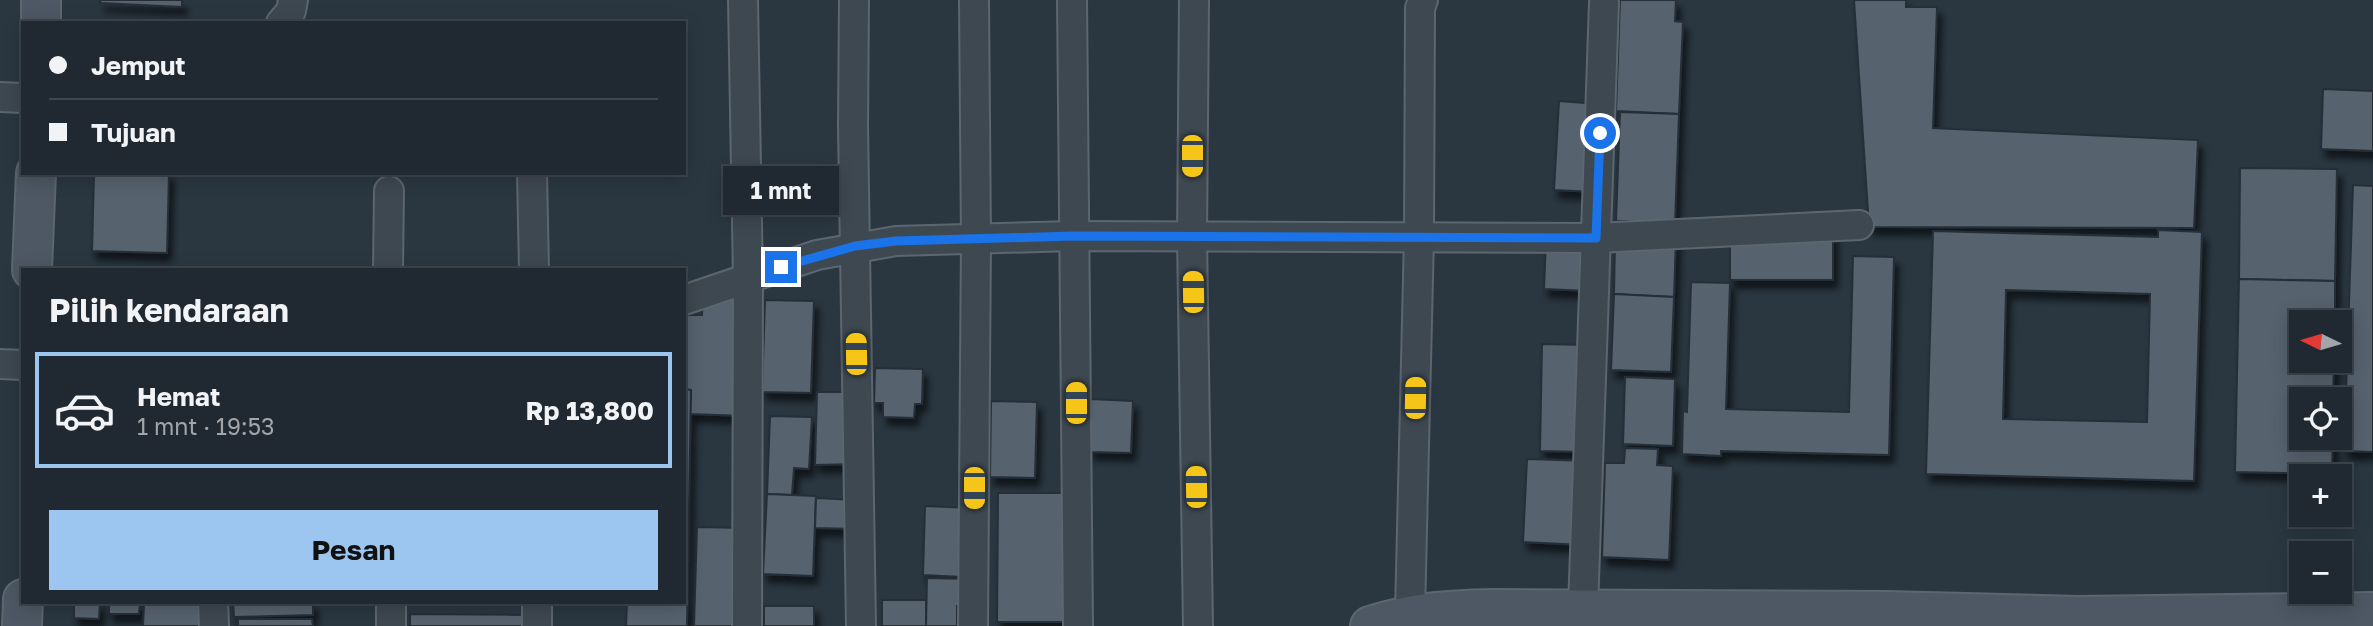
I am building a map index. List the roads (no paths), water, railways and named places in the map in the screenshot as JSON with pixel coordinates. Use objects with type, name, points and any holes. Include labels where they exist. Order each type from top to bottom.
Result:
[{"type":"main road","points":[[41,0],[41,21]]},
{"type":"main road","points":[[32,268],[36,175]]},
{"type":"main road","points":[[22,626],[23,604]]},
{"type":"main road","points":[[1370,626],[1410,613],[1434,610],[1583,610],[2078,621],[2286,620],[2373,611]]},
{"type":"street","points":[[743,0],[748,279],[747,626]]},
{"type":"street","points":[[854,0],[861,626]]},
{"type":"street","points":[[973,626],[976,240],[974,0]]},
{"type":"street","points":[[1072,0],[1078,626]]},
{"type":"street","points":[[1194,0],[1192,237],[1198,626]]},
{"type":"street","points":[[1583,610],[1604,3]]},
{"type":"street","points":[[1410,613],[1419,236],[1421,4]]},
{"type":"street","points":[[0,97],[21,98]]},
{"type":"street","points":[[532,175],[534,268]]},
{"type":"street","points":[[388,268],[389,191]]},
{"type":"street","points":[[686,299],[855,246],[896,241],[1074,236],[1596,238],[1859,225]]},
{"type":"street","points":[[0,364],[21,365]]},
{"type":"street","points":[[213,604],[215,626]]},
{"type":"street","points":[[391,604],[391,626]]},
{"type":"street","points":[[537,604],[537,626]]}]
